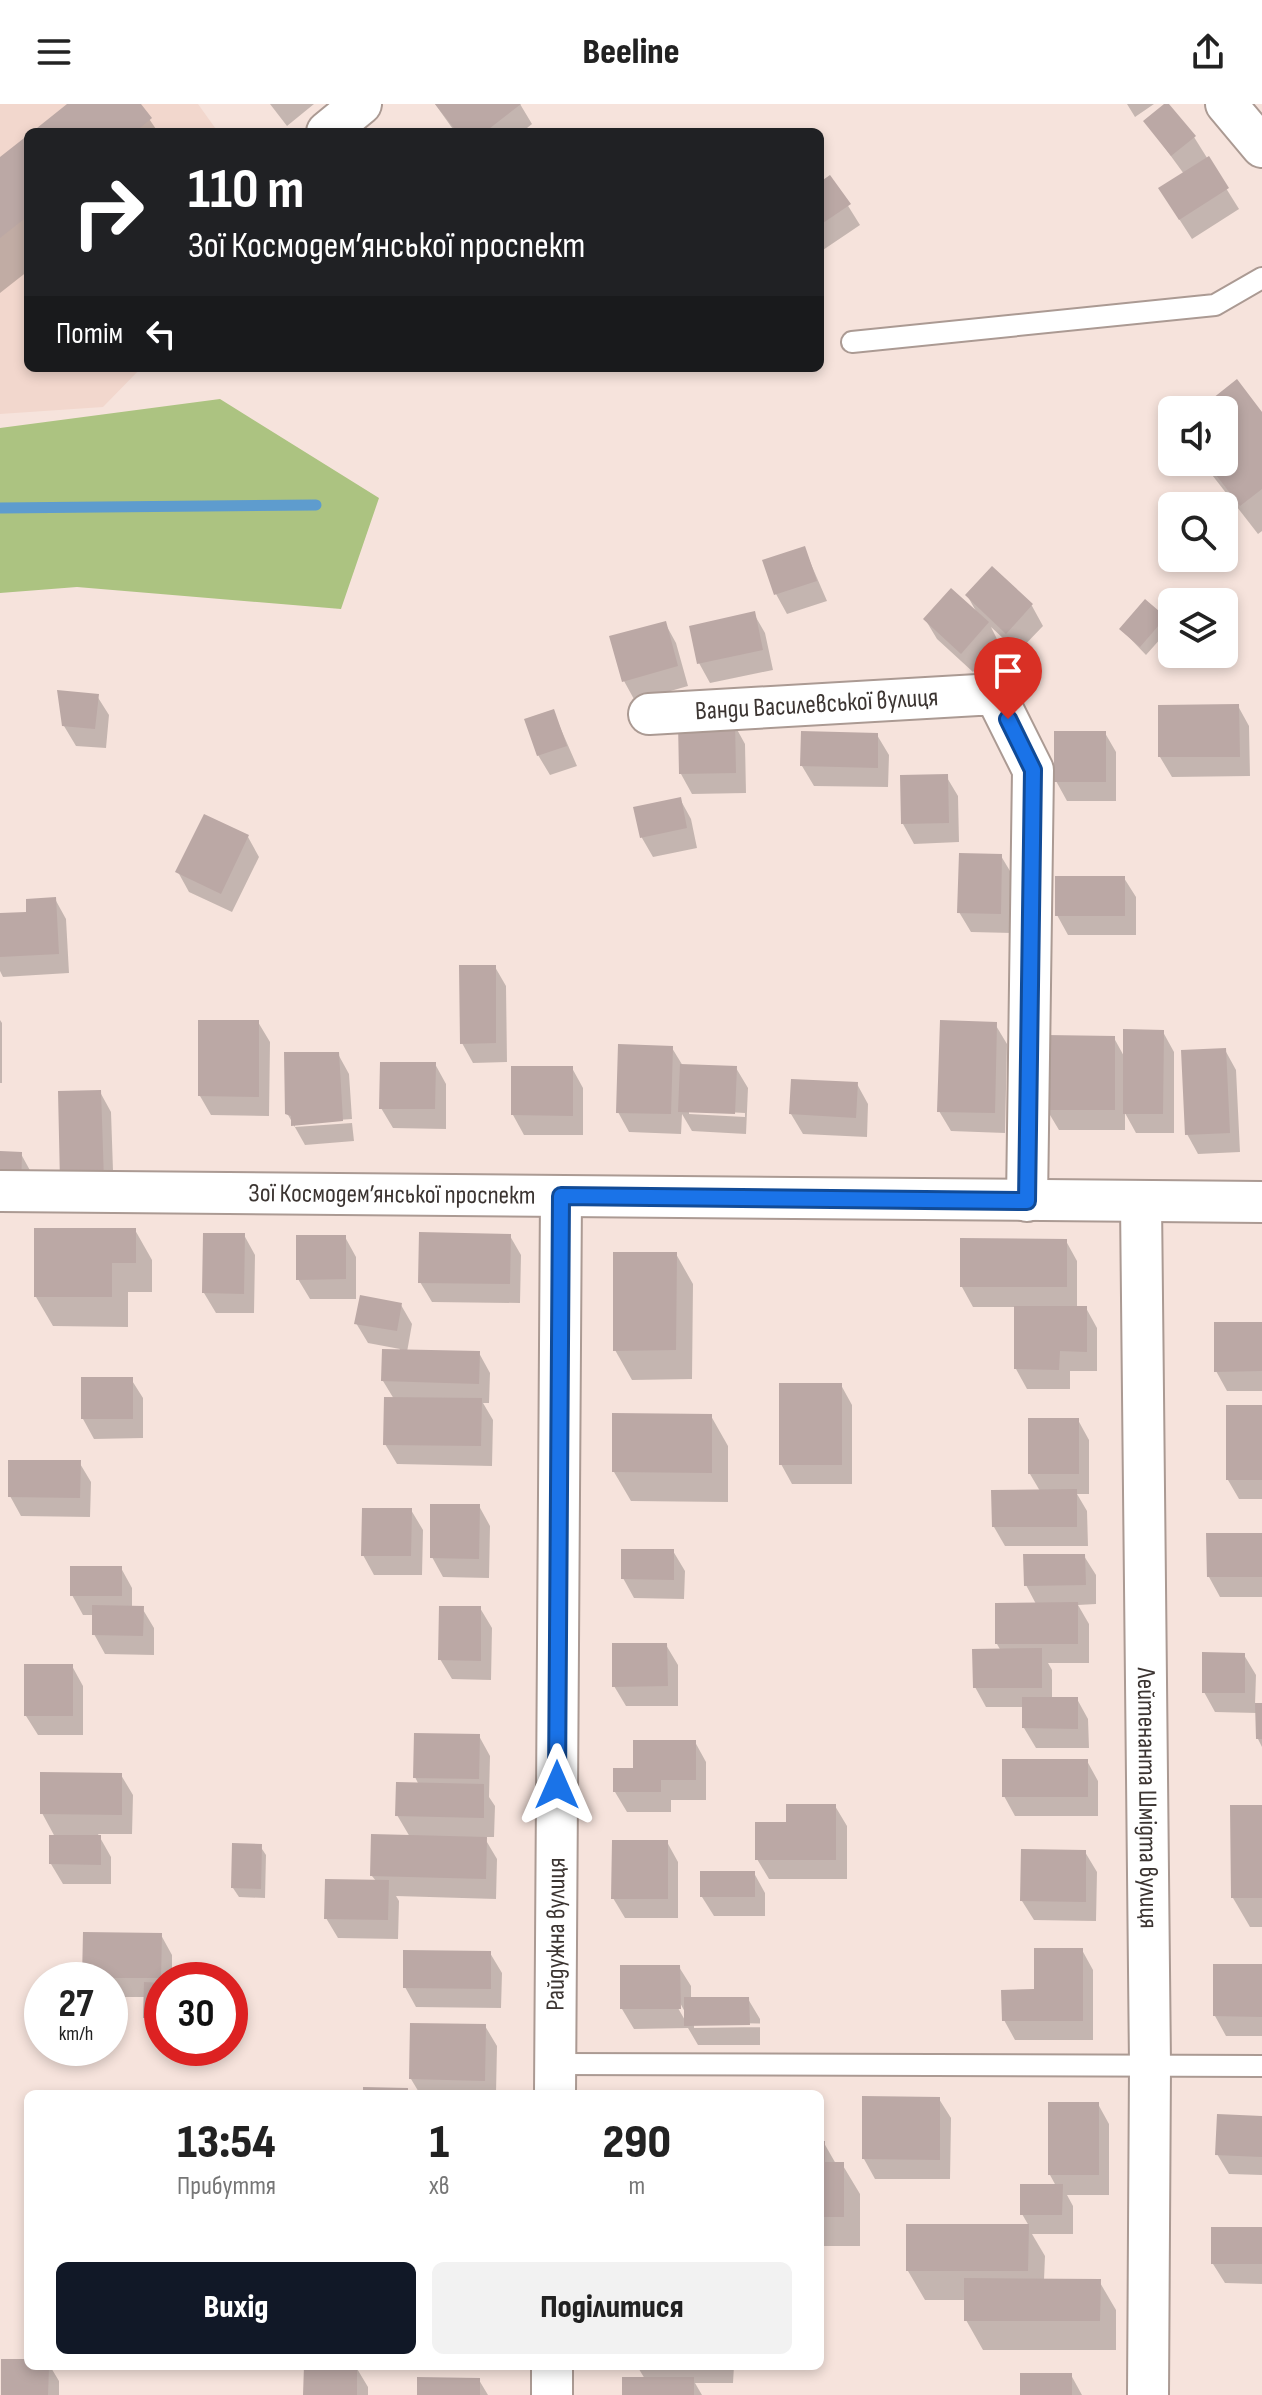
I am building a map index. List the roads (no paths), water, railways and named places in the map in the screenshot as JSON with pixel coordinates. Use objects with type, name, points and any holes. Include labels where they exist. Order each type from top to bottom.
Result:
[{"type":"street","points":[[332,128],[361,104]]},
{"type":"street","points":[[1226,104],[1262,147]]},
{"type":"street","name":"Ванди Василевської вулиця","points":[[649,714],[995,694],[1033,770],[1027,1201]]},
{"type":"street","name":"Зої Космодем’янської проспект","points":[[0,1191],[1262,1202]]},
{"type":"street","name":"Райдужна вулиця","points":[[555,2079],[561,1196]]},
{"type":"street","name":"Лейтенанта Шмідта вулиця","points":[[1141,1202],[1150,2065],[1148,2395]]},
{"type":"street","points":[[552,2370],[552,2395]]},
{"type":"lane","points":[[852,342],[1215,305],[1262,278]]},
{"type":"lane","points":[[555,2079],[1150,2065],[1262,2066]]},
{"type":"waterway","points":[[0,508],[316,505]]}]
